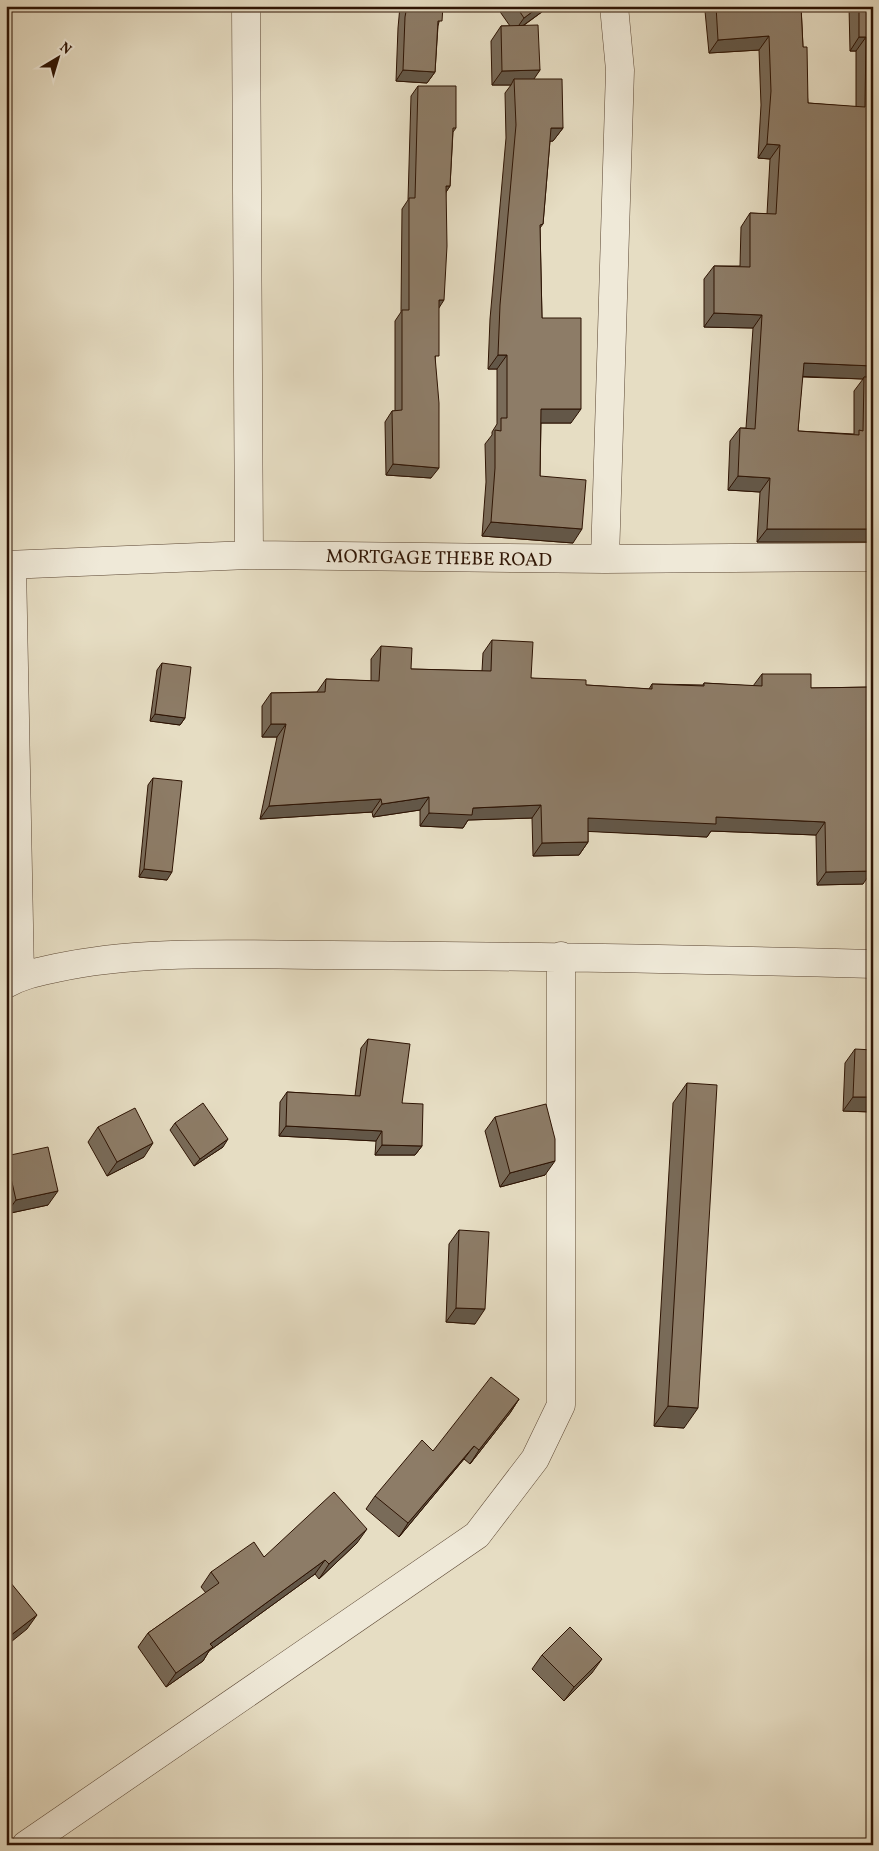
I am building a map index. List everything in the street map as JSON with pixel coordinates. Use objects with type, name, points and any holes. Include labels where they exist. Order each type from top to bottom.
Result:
[{"type":"street","points":[[246,6],[249,555]]},
{"type":"street","points":[[605,559],[620,70],[614,6]]},
{"type":"street","name":"MORTGAGE THEBE ROAD","points":[[9,565],[249,555],[605,559],[873,557]]},
{"type":"street","points":[[9,565],[13,980],[81,963],[144,957],[251,955],[562,956],[873,964]]},
{"type":"street","points":[[26,1845],[477,1535],[535,1459],[561,1405],[562,956]]},
{"type":"building","points":[[407,6],[443,6],[442,21],[438,21],[435,72],[403,70]]},
{"type":"building","points":[[516,6],[540,6],[524,18]]},
{"type":"building","points":[[716,6],[801,6],[803,47],[807,47],[808,103],[865,107],[866,37],[859,37],[859,6],[873,6],[873,366],[804,363],[798,431],[859,435],[859,430],[863,431],[864,377],[873,377],[873,529],[767,529],[770,478],[738,476],[740,428],[755,429],[762,315],[714,313],[714,266],[750,267],[750,213],[776,214],[780,145],[767,144],[771,91],[769,36],[718,40]]},
{"type":"building","points":[[538,25],[540,70],[502,71],[501,26]]},
{"type":"building","points":[[514,79],[562,79],[563,128],[551,128],[543,224],[540,225],[542,318],[581,318],[581,409],[541,409],[540,476],[586,480],[582,529],[491,522],[495,468],[495,430],[501,431],[501,418],[507,418],[507,355],[498,355],[500,305],[516,125]]},
{"type":"building","points":[[418,86],[456,86],[456,128],[453,128],[450,186],[446,186],[447,246],[444,300],[439,300],[439,356],[435,356],[439,403],[439,468],[393,464],[392,411],[402,410],[402,310],[409,310],[409,198],[415,198]]},
{"type":"building","points":[[492,640],[533,642],[531,678],[586,680],[586,685],[652,689],[652,684],[704,686],[704,683],[762,686],[762,674],[811,674],[811,688],[873,687],[872,871],[826,872],[825,822],[716,817],[716,824],[588,818],[588,842],[542,843],[541,805],[473,808],[472,815],[429,813],[429,797],[382,804],[381,799],[269,806],[286,724],[271,724],[271,693],[325,692],[326,679],[379,681],[381,646],[412,648],[411,669],[491,671]]},
{"type":"building","points":[[162,663],[191,667],[185,718],[155,714]]},
{"type":"building","points":[[153,778],[182,781],[172,872],[144,869]]},
{"type":"building","points":[[368,1039],[410,1044],[402,1103],[423,1104],[422,1146],[382,1145],[382,1131],[286,1126],[287,1092],[360,1096]]},
{"type":"building","points":[[855,1049],[873,1050],[873,1097],[853,1097]]},
{"type":"building","points":[[687,1083],[717,1085],[698,1408],[668,1406]]},
{"type":"building","points":[[203,1103],[228,1139],[200,1159],[175,1123]]},
{"type":"building","points":[[546,1104],[555,1139],[555,1161],[510,1173],[495,1117]]},
{"type":"building","points":[[135,1108],[153,1143],[117,1162],[98,1127]]},
{"type":"building","points":[[48,1147],[58,1191],[16,1200],[6,1156]]},
{"type":"building","points":[[459,1230],[489,1232],[485,1309],[456,1308]]},
{"type":"building","points":[[491,1377],[519,1399],[479,1450],[474,1446],[408,1523],[375,1496],[422,1440],[433,1451]]},
{"type":"building","points":[[334,1492],[367,1529],[329,1564],[325,1560],[210,1644],[213,1647],[176,1673],[148,1633],[219,1583],[211,1572],[254,1542],[264,1557]]},
{"type":"building","points":[[6,1577],[37,1615],[6,1639]]},
{"type":"building","points":[[570,1627],[602,1659],[574,1687],[542,1655]]}]
